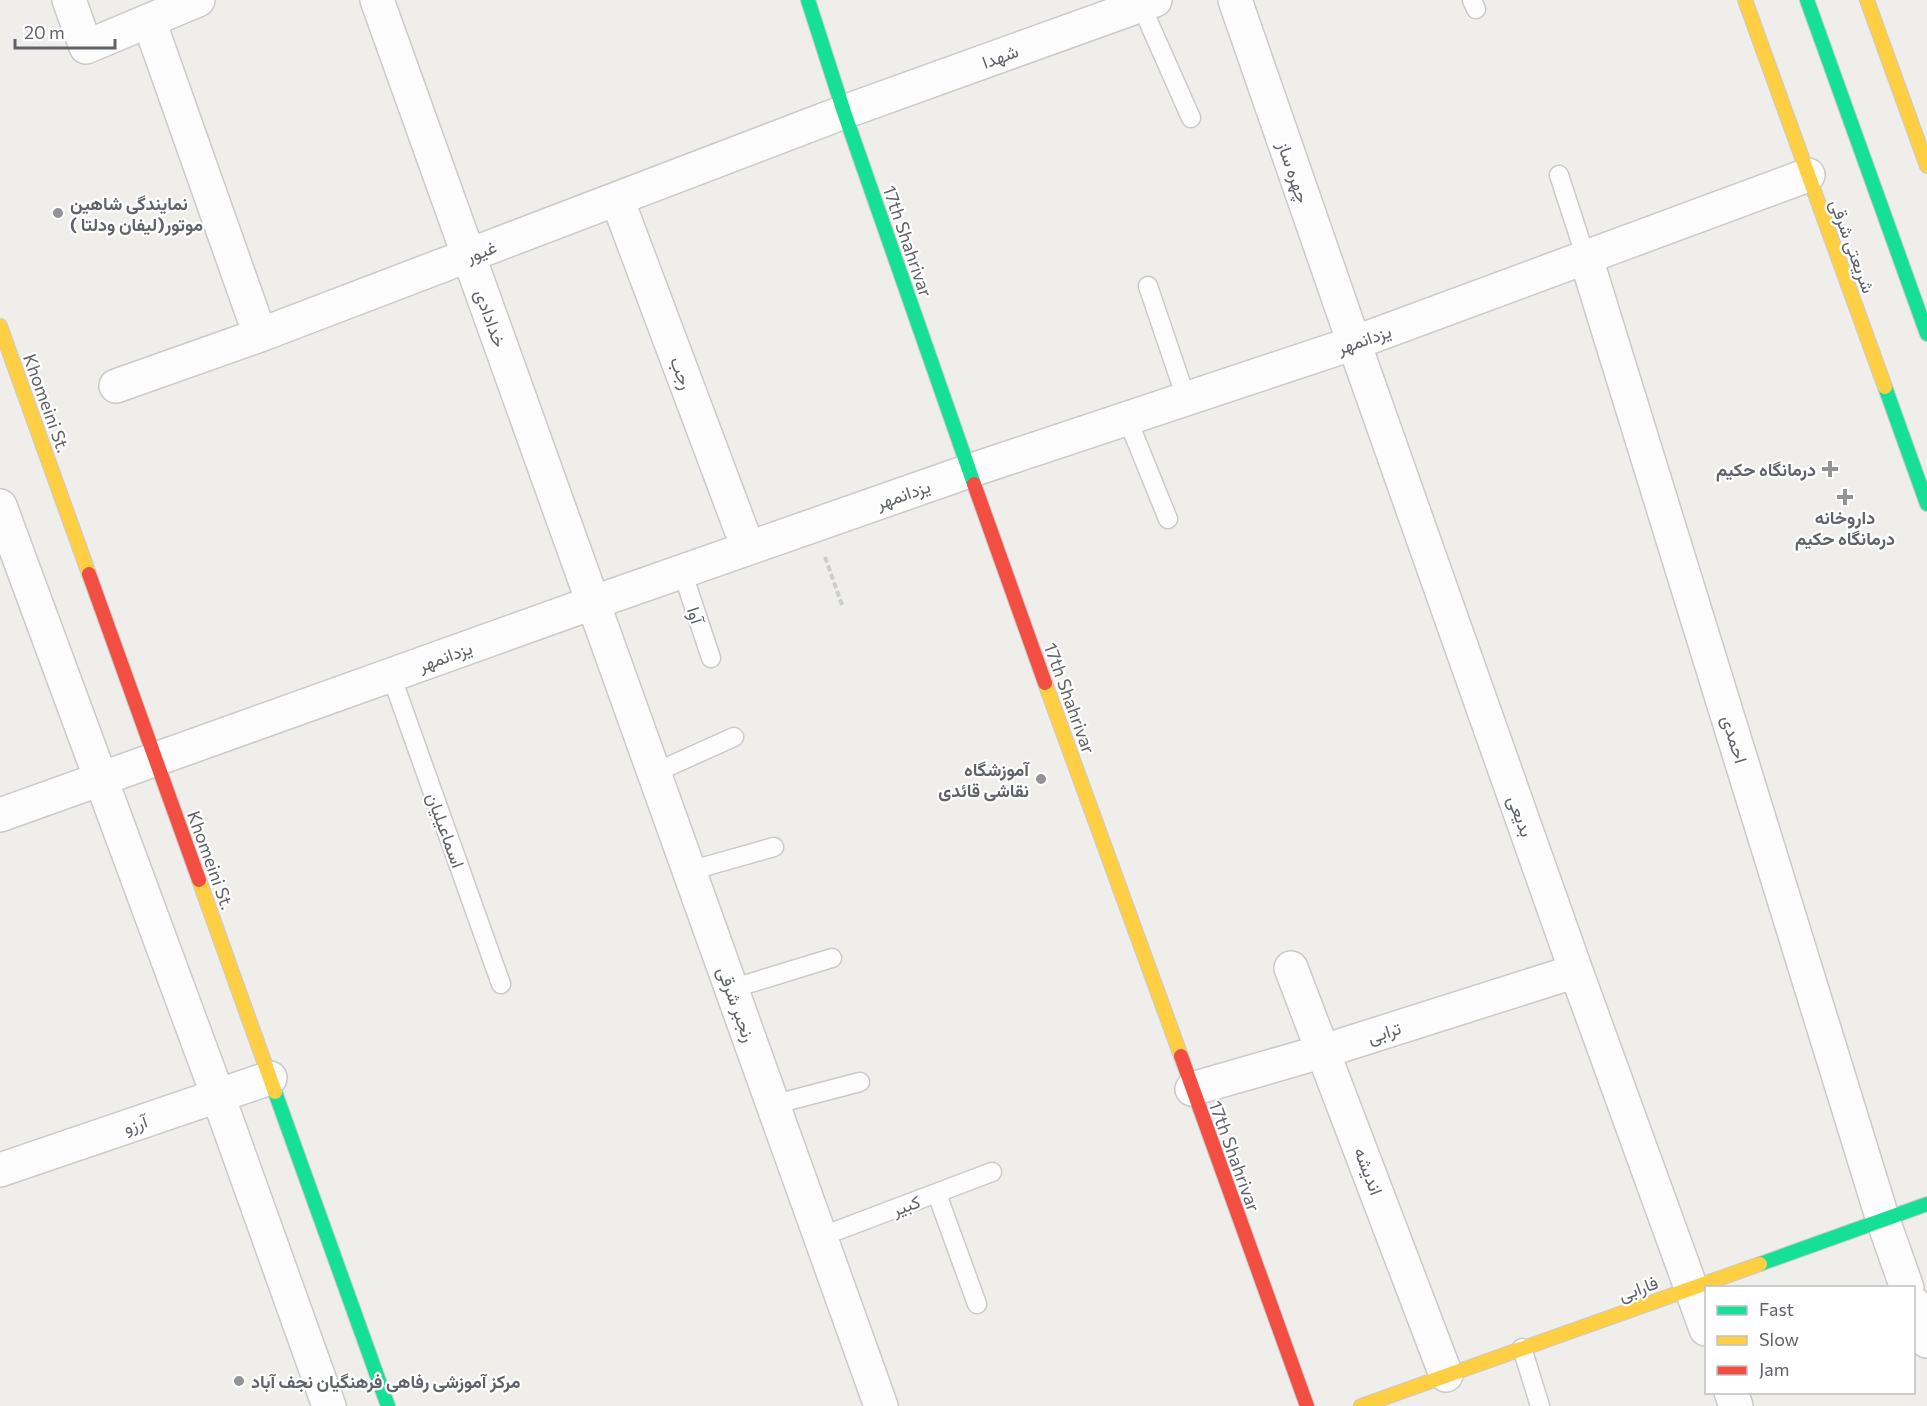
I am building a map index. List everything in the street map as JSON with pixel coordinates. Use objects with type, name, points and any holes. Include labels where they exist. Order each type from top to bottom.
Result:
[{"type":"street","points":[[69,0],[86,47],[198,0]]},
{"type":"street","name":"خدادادی","points":[[376,0],[592,603]]},
{"type":"street","name":"17th Shahrivar","points":[[808,0],[844,112],[969,471],[1307,1406]]},
{"type":"street","name":"چهره ساز","points":[[1235,0],[1354,343]]},
{"type":"street","name":"شریعتی شرقی","points":[[1745,0],[1927,504]]},
{"type":"street","points":[[1807,0],[1927,334]]},
{"type":"street","points":[[1867,0],[1927,166]]},
{"type":"street","name":"شهدا","points":[[844,112],[1148,3]]},
{"type":"street","points":[[149,21],[260,335]]},
{"type":"street","name":"غیور","points":[[116,386],[260,335],[844,112]]},
{"type":"street","name":"یزدانمهر","points":[[0,815],[682,571],[969,471],[1354,343],[1808,175]]},
{"type":"street","name":"رجب","points":[[617,199],[748,548]]},
{"type":"street","name":"احمدی","points":[[1586,258],[1883,1220],[1907,1286]]},
{"type":"street","name":"Khomeini St.","points":[[0,326],[388,1406]]},
{"type":"street","name":"بدیعی","points":[[1354,343],[1576,971],[1705,1324]]},
{"type":"street","points":[[0,506],[218,1096],[329,1406]]},
{"type":"street","name":"رنجبر شرقی","points":[[592,603],[881,1406]]},
{"type":"street","name":"اندیشه","points":[[1291,968],[1446,1375]]},
{"type":"street","name":"ترابی","points":[[1192,1089],[1324,1051],[1576,971]]},
{"type":"street","name":"آرزو","points":[[0,1170],[270,1078]]},
{"type":"street","name":"فارابی","points":[[1361,1406],[1927,1204]]},
{"type":"street","points":[[1915,1307],[1927,1341]]},
{"type":"lane","points":[[1148,3],[1191,118]]},
{"type":"lane","points":[[1559,175],[1586,258]]},
{"type":"lane","points":[[1148,286],[1186,398]]},
{"type":"lane","points":[[1127,418],[1168,519]]},
{"type":"lane","name":"آوا","points":[[682,571],[711,658]]},
{"type":"lane","name":"اسماعیلیان","points":[[391,675],[501,984]]},
{"type":"lane","points":[[654,773],[734,738]]},
{"type":"lane","points":[[688,871],[774,847]]},
{"type":"lane","points":[[731,989],[832,958]]},
{"type":"lane","points":[[772,1105],[860,1082]]},
{"type":"lane","name":"کبیر","points":[[820,1237],[992,1172]]},
{"type":"lane","points":[[937,1194],[977,1304]]},
{"type":"lane","points":[[1522,1348],[1540,1406]]},
{"type":"path","points":[[814,525],[842,605]]},
{"type":"traffic: fast","points":[[808,0],[844,112],[974,484]]},
{"type":"traffic: fast","points":[[1807,0],[1927,334]]},
{"type":"traffic: fast","points":[[1885,387],[1927,504]]},
{"type":"traffic: fast","points":[[275,1092],[388,1406]]},
{"type":"traffic: fast","points":[[1760,1264],[1927,1204]]},
{"type":"traffic: slow","points":[[1745,0],[1885,387]]},
{"type":"traffic: slow","points":[[1867,0],[1927,166]]},
{"type":"traffic: slow","points":[[0,326],[89,574]]},
{"type":"traffic: slow","points":[[1045,683],[1181,1056]]},
{"type":"traffic: slow","points":[[199,880],[275,1092]]},
{"type":"traffic: slow","points":[[1361,1406],[1760,1264]]},
{"type":"traffic: jam","points":[[974,484],[1045,683]]},
{"type":"traffic: jam","points":[[89,574],[199,880]]},
{"type":"traffic: jam","points":[[1181,1056],[1307,1406]]},
{"type":"place","name":"نمایندگی شاهین موتور(لیفان ودلتا )","points":[[58,213]]},
{"type":"place","name":"درمانگاه حکیم","points":[[1830,469]]},
{"type":"place","name":"داروخانه درمانگاه حکیم","points":[[1845,497]]},
{"type":"place","name":"آموزشگاه نقاشی قائدی","points":[[1041,779]]},
{"type":"place","name":"مرکز آموزشی رفاهی فرهنگیان نجف آباد","points":[[239,1381]]}]
